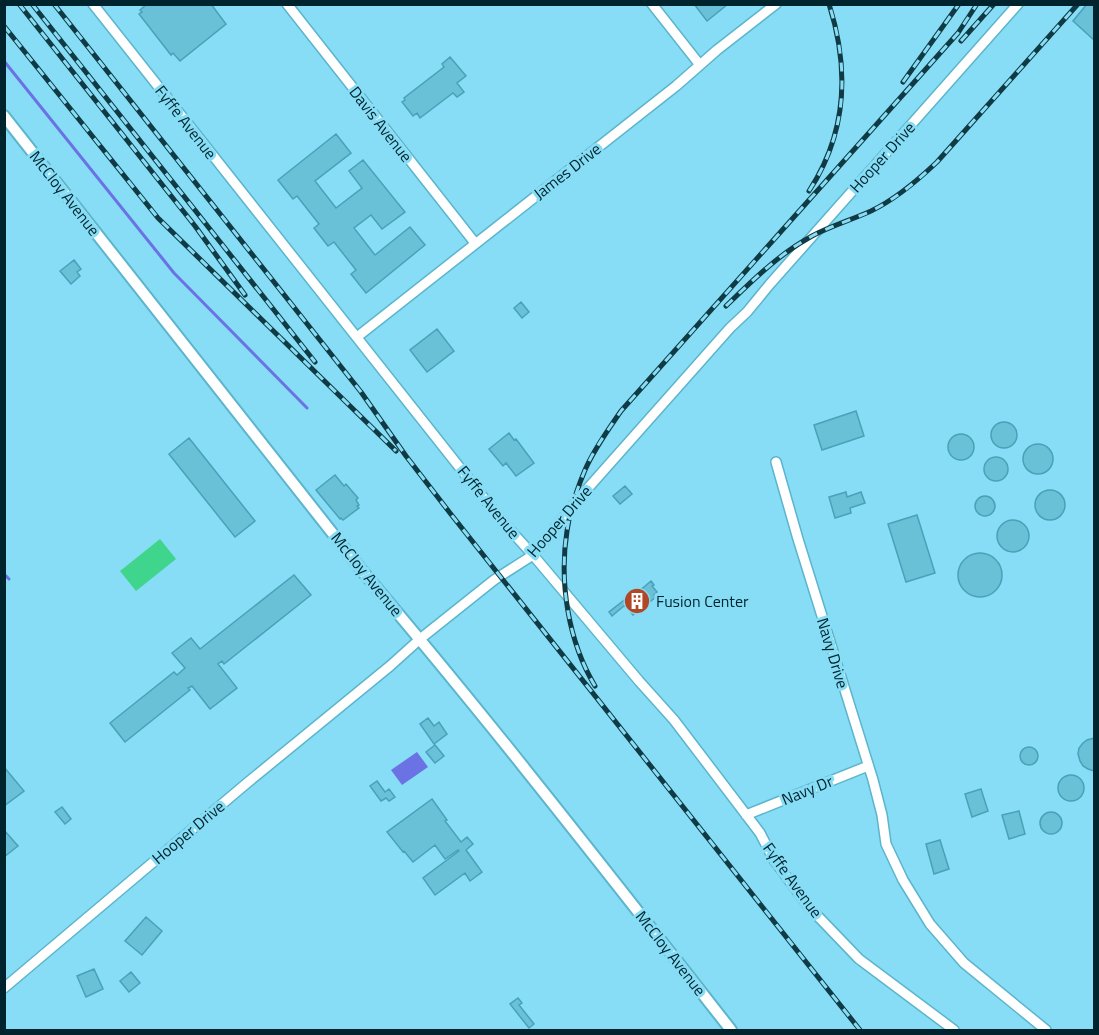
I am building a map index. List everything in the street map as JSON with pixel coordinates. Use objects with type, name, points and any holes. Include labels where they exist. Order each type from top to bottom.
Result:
[{"type":"street","name":"Fyffe Avenue","points":[[93,4],[502,521],[674,720],[760,833],[780,868],[809,907],[859,959],[954,1030]]},
{"type":"street","name":"Davis Avenue","points":[[287,4],[475,243]]},
{"type":"street","points":[[652,4],[700,65]]},
{"type":"street","name":"James Drive","points":[[357,337],[676,86],[776,4]]},
{"type":"street","name":"Hooper Drive","points":[[4,988],[420,639],[494,580],[533,555],[581,496],[730,328],[747,312],[1018,4]]},
{"type":"street","name":"McCloy Avenue","points":[[4,116],[363,572],[560,811],[731,1030]]},
{"type":"street","name":"Navy Drive","points":[[776,462],[868,766],[882,815],[886,844],[903,880],[930,924],[964,963],[1046,1030]]},
{"type":"street","name":"Navy Dr","points":[[746,815],[868,766]]},
{"type":"green space","points":[[160,539],[176,559],[136,591],[120,571]]},
{"type":"shaded area","points":[[417,752],[428,767],[402,785],[391,770]]},
{"type":"building","points":[[147,4],[211,4],[226,24],[180,61],[173,53],[171,55],[139,14]]},
{"type":"building","points":[[694,4],[728,4],[707,21]]},
{"type":"building","points":[[1087,4],[1094,4],[1094,40],[1073,21]]},
{"type":"building","points":[[450,57],[466,76],[457,83],[464,92],[457,97],[453,93],[420,118],[417,113],[413,116],[402,102],[404,98],[444,67],[442,64]]},
{"type":"building","points":[[336,134],[351,153],[315,181],[336,208],[362,188],[349,171],[363,160],[405,212],[382,229],[371,215],[354,228],[375,255],[410,227],[425,245],[366,293],[351,274],[356,270],[334,242],[328,246],[314,228],[319,224],[297,196],[293,199],[278,180]]},
{"type":"building","points":[[74,260],[81,269],[77,272],[80,276],[71,284],[60,271]]},
{"type":"building","points":[[521,302],[529,312],[522,318],[514,308]]},
{"type":"building","points":[[437,329],[454,351],[427,372],[410,350]]},
{"type":"building","points":[[856,411],[864,436],[822,450],[814,425]]},
{"type":"building","points":[[1004,422],[1013,426],[1017,435],[1013,444],[1004,448],[995,444],[991,435],[995,426]]},
{"type":"building","points":[[509,433],[534,463],[516,476],[506,463],[503,466],[489,449]]},
{"type":"building","points":[[961,434],[970,438],[974,447],[970,456],[961,460],[952,456],[948,447],[952,438]]},
{"type":"building","points":[[189,438],[255,521],[235,537],[169,454]]},
{"type":"building","points":[[1038,444],[1048,449],[1053,459],[1048,469],[1038,474],[1028,469],[1023,459],[1028,449]]},
{"type":"building","points":[[996,457],[1004,461],[1008,469],[1004,477],[996,481],[988,477],[984,469],[988,461]]},
{"type":"building","points":[[335,475],[358,498],[356,500],[359,508],[343,520],[316,490]]},
{"type":"building","points":[[625,486],[632,494],[620,504],[613,496]]},
{"type":"building","points":[[1050,490],[1061,494],[1065,505],[1061,516],[1050,520],[1039,516],[1035,505],[1039,494]]},
{"type":"building","points":[[846,492],[847,497],[861,492],[865,503],[850,508],[851,513],[835,518],[829,497]]},
{"type":"building","points":[[985,496],[992,499],[995,506],[992,513],[985,516],[978,513],[975,506],[978,499]]},
{"type":"building","points":[[917,515],[935,573],[906,582],[888,524]]},
{"type":"building","points":[[1013,520],[1024,525],[1029,536],[1024,547],[1013,552],[1002,547],[997,536],[1002,525]]},
{"type":"building","points":[[980,553],[996,559],[1002,575],[996,591],[980,597],[964,591],[958,575],[964,559]]},
{"type":"building","points":[[294,575],[311,595],[224,664],[222,661],[218,664],[237,688],[210,709],[192,686],[125,742],[110,723],[174,672],[177,675],[185,668],[172,653],[191,638],[200,649]]},
{"type":"building","name":"Fusion Center","points":[[651,581],[657,592],[654,595],[656,597],[633,615],[625,605],[612,616],[609,612],[635,589],[638,592]]},
{"type":"building","points":[[428,718],[434,726],[439,722],[447,734],[434,744],[420,724]]},
{"type":"building","points":[[1094,738],[1094,771],[1083,766],[1078,754],[1083,743]]},
{"type":"building","points":[[435,745],[444,756],[435,763],[426,752]]},
{"type":"building","points":[[1029,747],[1035,750],[1038,756],[1035,762],[1029,765],[1023,762],[1020,756],[1023,750]]},
{"type":"building","points":[[4,767],[24,791],[4,806]]},
{"type":"building","points":[[1071,775],[1080,779],[1084,788],[1080,797],[1071,801],[1062,797],[1058,788],[1062,779]]},
{"type":"building","points":[[377,781],[385,792],[389,789],[395,797],[389,801],[386,798],[381,801],[370,786]]},
{"type":"building","points":[[981,789],[988,811],[972,817],[965,794]]},
{"type":"building","points":[[432,799],[461,842],[467,837],[473,844],[466,850],[482,872],[470,881],[465,873],[435,895],[423,878],[459,851],[445,859],[435,845],[413,862],[387,832]]},
{"type":"building","points":[[62,807],[71,819],[65,824],[55,812]]},
{"type":"building","points":[[1019,811],[1025,834],[1009,839],[1002,815]]},
{"type":"building","points":[[1051,812],[1059,815],[1062,823],[1059,831],[1051,834],[1043,831],[1040,823],[1043,815]]},
{"type":"building","points":[[4,830],[18,846],[4,857]]},
{"type":"building","points":[[940,840],[949,869],[934,874],[926,844]]},
{"type":"building","points":[[146,917],[162,931],[142,955],[125,941]]},
{"type":"building","points":[[94,969],[103,989],[86,997],[77,976]]},
{"type":"building","points":[[131,972],[140,983],[129,992],[120,981]]},
{"type":"building","points":[[518,998],[522,1003],[519,1005],[534,1024],[529,1028],[510,1004]]},
{"type":"waterway","points":[[4,61],[174,273],[307,408]]},
{"type":"waterway","points":[[4,574],[9,579]]},
{"type":"railway","points":[[19,4],[195,226],[245,295]]},
{"type":"railway","points":[[32,4],[315,362]]},
{"type":"railway","points":[[54,4],[361,392],[450,513],[860,1030]]},
{"type":"railway","points":[[809,191],[831,147],[838,124],[841,100],[840,53],[829,4]]},
{"type":"railway","points":[[903,82],[959,4]]},
{"type":"railway","points":[[595,686],[572,631],[564,570],[570,515],[579,485],[593,455],[621,411],[958,33],[977,4]]},
{"type":"railway","points":[[961,41],[994,4]]},
{"type":"railway","points":[[726,306],[767,268],[800,243],[819,232],[880,206],[922,176],[1078,4]]},
{"type":"railway","points":[[4,26],[158,218],[396,451]]},
{"type":"place","name":"Fusion Center","points":[[637,601]]}]
